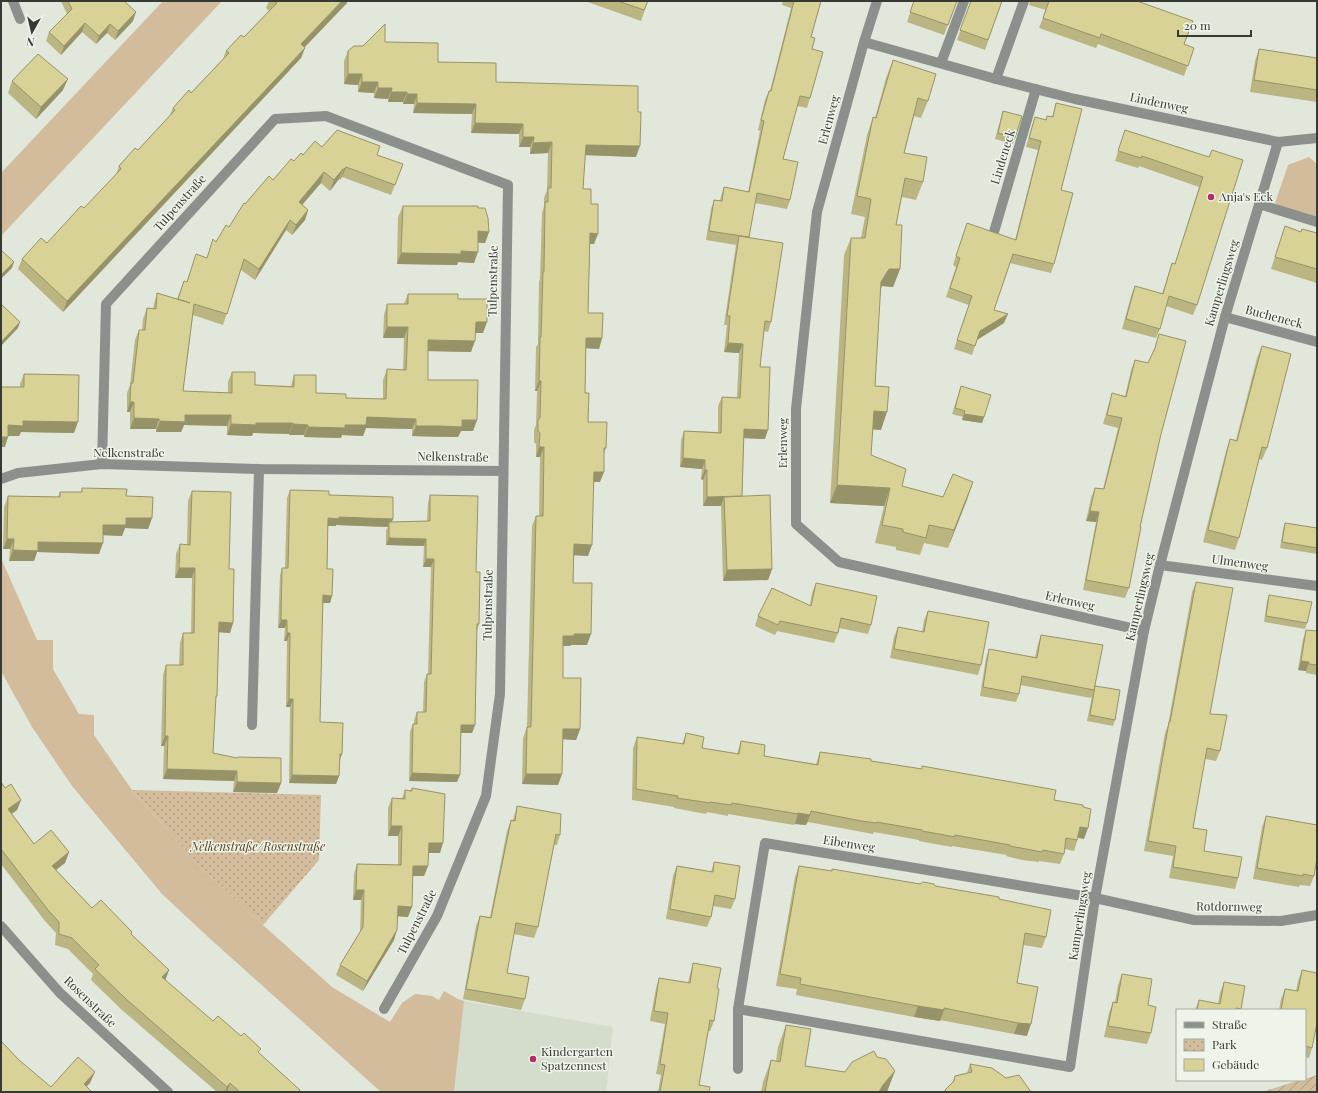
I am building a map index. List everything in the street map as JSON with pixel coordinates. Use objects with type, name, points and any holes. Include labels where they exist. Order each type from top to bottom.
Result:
[{"type":"street","points":[[13,1],[20,19]]},
{"type":"street","name":"Erlenweg","points":[[877,1],[816,212],[796,409],[796,524],[838,562],[1144,631]]},
{"type":"street","points":[[941,63],[964,1]]},
{"type":"street","points":[[996,79],[1024,1]]},
{"type":"street","name":"Lindenweg","points":[[864,42],[996,79],[1076,99],[1278,142],[1317,138]]},
{"type":"street","name":"Lindeneck","points":[[994,232],[1036,89]]},
{"type":"street","name":"Tulpenstraße","points":[[102,464],[106,304],[275,119],[326,116],[508,185],[500,694],[486,796],[437,916],[384,1010]]},
{"type":"street","name":"Kamperlingsweg","points":[[738,1009],[1070,1067],[1095,898],[1144,631],[1224,317],[1278,142]]},
{"type":"street","points":[[1259,204],[1317,222]]},
{"type":"street","name":"Bucheneck","points":[[1224,317],[1317,342]]},
{"type":"street","name":"Nelkenstraße","points":[[1,479],[18,473],[102,464],[258,469],[503,471]]},
{"type":"street","points":[[252,724],[258,469]]},
{"type":"street","name":"Ulmenweg","points":[[1160,565],[1317,586]]},
{"type":"street","name":"Eibenweg","points":[[738,1069],[738,1009],[765,843],[1095,898]]},
{"type":"street","name":"Rotdornweg","points":[[1095,898],[1194,920],[1281,921],[1317,915]]},
{"type":"street","name":"Rosenstraße","points":[[1,926],[60,993],[168,1092]]},
{"type":"shaded area","name":"Kindergarten Spatzennest","points":[[464,1001],[613,1027],[606,1092],[454,1092]]},
{"type":"green space","points":[[163,1],[222,1],[1,236],[1,173]]},
{"type":"green space","points":[[1309,157],[1317,164],[1317,219],[1285,209],[1275,203],[1288,165]]},
{"type":"green space","points":[[1,558],[37,640],[53,640],[53,669],[79,714],[94,715],[94,735],[132,790],[196,862],[332,987],[390,1022],[402,1003],[415,994],[432,996],[439,1000],[444,991],[464,1001],[454,1092],[381,1092],[162,894],[72,786],[32,727],[1,671]]},
{"type":"green space","name":"Nelkenstraße/Rosenstraße","points":[[132,790],[321,795],[319,860],[263,925],[196,862]]},
{"type":"green space","points":[[1317,1075],[1317,1092],[1262,1092],[1297,1081],[1306,1081],[1306,1079]]},
{"type":"building","points":[[68,1],[124,1],[136,12],[118,31],[110,24],[99,36],[85,23],[64,46],[49,32],[72,9]]},
{"type":"building","points":[[274,1],[342,1],[301,44],[305,48],[67,301],[22,259],[41,238],[47,243],[81,206],[84,208],[121,169],[119,166],[135,148],[138,150],[175,110],[173,108],[189,90],[191,93],[229,53],[226,51],[241,35],[244,37],[277,3]]},
{"type":"building","points":[[618,1],[648,1],[644,10]]},
{"type":"building","points":[[794,1],[821,1],[811,37],[815,38],[812,49],[823,52],[810,98],[800,96],[783,159],[798,162],[790,200],[757,193],[749,237],[709,231],[714,200],[722,201],[724,187],[749,192],[764,121],[761,120],[769,91],[771,91]]},
{"type":"building","points":[[914,1],[957,1],[948,25],[910,12]]},
{"type":"building","points":[[971,1],[1002,1],[988,40],[960,30]]},
{"type":"building","points":[[1049,1],[1137,1],[1193,21],[1184,44],[1194,48],[1188,66],[1101,34],[1100,38],[1043,18]]},
{"type":"building","points":[[385,24],[385,42],[438,43],[438,62],[496,63],[496,82],[638,86],[638,112],[641,112],[640,146],[586,145],[583,189],[591,189],[591,204],[598,204],[598,234],[590,233],[588,313],[603,313],[602,338],[586,338],[585,393],[589,393],[588,422],[607,422],[606,448],[604,448],[604,472],[594,472],[592,545],[574,544],[573,583],[592,583],[591,634],[574,634],[574,636],[563,636],[563,678],[581,678],[580,729],[563,729],[562,774],[526,774],[527,727],[531,727],[536,516],[543,516],[544,447],[539,447],[540,433],[538,431],[538,420],[540,418],[540,337],[544,272],[545,202],[548,202],[548,188],[551,188],[552,142],[533,143],[534,137],[523,137],[523,124],[475,123],[476,104],[417,103],[417,94],[407,94],[407,92],[391,92],[392,88],[378,88],[378,82],[362,82],[362,74],[348,74],[348,51],[354,46],[363,46]]},
{"type":"building","points":[[1259,49],[1317,58],[1317,90],[1254,80]]},
{"type":"building","points":[[38,54],[68,79],[41,107],[12,81]]},
{"type":"building","points":[[893,60],[936,74],[928,101],[918,98],[904,153],[927,157],[923,182],[905,178],[896,225],[902,225],[900,269],[889,269],[881,282],[875,386],[889,387],[887,412],[874,411],[871,455],[906,469],[902,486],[943,497],[953,474],[973,482],[954,530],[929,525],[926,538],[903,532],[903,529],[882,525],[890,488],[837,485],[851,238],[865,238],[871,199],[857,196],[873,117],[876,118]]},
{"type":"building","points":[[1056,103],[1082,109],[1061,190],[1073,193],[1054,264],[1013,254],[994,310],[1008,314],[980,331],[975,346],[957,340],[972,296],[950,288],[960,258],[956,256],[967,223],[1016,240],[1041,141],[1029,138],[1035,117],[1046,120],[1047,116],[1053,117]]},
{"type":"building","points":[[1003,111],[1022,116],[1015,138],[998,133]]},
{"type":"building","points":[[337,130],[380,146],[377,155],[403,164],[395,185],[346,167],[334,180],[324,172],[299,202],[308,210],[296,225],[290,220],[259,269],[244,259],[227,314],[194,304],[183,391],[232,393],[232,372],[255,372],[255,385],[294,387],[294,375],[316,375],[316,393],[346,394],[346,398],[386,399],[387,369],[406,370],[408,327],[387,327],[387,304],[408,304],[408,294],[458,294],[458,299],[487,299],[487,322],[476,322],[475,341],[428,340],[428,380],[478,380],[477,420],[462,420],[462,427],[416,426],[416,419],[367,417],[366,425],[345,425],[345,428],[308,427],[308,425],[293,423],[256,423],[256,425],[231,424],[231,415],[185,415],[185,422],[134,418],[134,402],[130,402],[131,383],[133,383],[139,330],[145,330],[147,308],[156,309],[157,293],[190,303],[178,299],[184,281],[187,282],[196,254],[207,258],[213,239],[216,242],[226,225],[229,227],[244,203],[245,204],[269,176],[273,180],[291,159],[294,161],[301,153],[303,155],[315,141],[322,147]]},
{"type":"building","points":[[1125,130],[1209,157],[1212,150],[1243,160],[1197,305],[1169,296],[1160,329],[1126,319],[1135,286],[1163,294],[1172,263],[1175,264],[1203,177],[1142,156],[1141,158],[1118,151]]},
{"type":"building","points":[[403,206],[478,206],[478,208],[485,208],[488,218],[489,232],[478,231],[478,252],[461,251],[461,254],[401,253]]},
{"type":"building","points":[[1285,226],[1301,232],[1302,229],[1317,233],[1317,269],[1275,257]]},
{"type":"building","points":[[739,236],[783,243],[771,322],[765,321],[760,367],[770,367],[768,430],[744,429],[742,496],[707,497],[707,470],[705,470],[705,460],[683,458],[684,431],[721,433],[722,397],[740,398],[743,344],[728,343],[730,316],[727,316]]},
{"type":"building","points":[[1,250],[14,262],[1,275]]},
{"type":"building","points":[[1,304],[20,322],[1,342]]},
{"type":"building","points":[[1159,334],[1186,341],[1161,434],[1140,527],[1129,588],[1086,580],[1099,512],[1090,511],[1095,488],[1104,489],[1122,418],[1107,415],[1112,393],[1126,397],[1135,360],[1148,363],[1155,348]]},
{"type":"building","points":[[1262,346],[1291,354],[1267,448],[1262,447],[1239,538],[1208,530],[1230,439],[1237,441]]},
{"type":"building","points":[[24,374],[79,375],[78,422],[23,421],[23,426],[8,425],[8,437],[1,437],[1,387],[24,387]]},
{"type":"building","points":[[961,386],[991,395],[984,417],[964,414],[965,411],[955,408]]},
{"type":"building","points":[[82,488],[127,489],[126,496],[153,497],[152,518],[126,518],[126,525],[103,525],[103,543],[38,542],[38,551],[13,550],[14,539],[7,539],[8,496],[60,497],[60,492],[82,492]]},
{"type":"building","points":[[290,490],[329,491],[329,495],[393,497],[393,519],[328,518],[327,569],[333,569],[332,596],[323,595],[320,722],[343,723],[342,754],[340,754],[339,776],[292,775],[293,699],[289,699],[290,633],[287,633],[287,620],[281,620],[282,568],[288,568]]},
{"type":"building","points":[[192,491],[231,492],[229,569],[234,569],[233,623],[219,622],[217,696],[213,753],[237,758],[281,758],[281,783],[237,782],[237,771],[167,769],[168,736],[165,736],[166,665],[183,665],[183,633],[194,633],[195,568],[179,568],[180,544],[190,545]]},
{"type":"building","points":[[430,495],[478,496],[476,572],[480,572],[479,624],[477,624],[475,725],[461,725],[460,775],[412,773],[413,724],[417,724],[417,712],[426,712],[427,674],[431,674],[434,559],[426,559],[426,539],[389,538],[389,522],[430,521]]},
{"type":"building","points":[[770,495],[772,569],[727,570],[724,497]]},
{"type":"building","points":[[1285,523],[1317,528],[1317,548],[1282,542]]},
{"type":"building","points":[[1196,582],[1233,588],[1210,714],[1227,715],[1220,751],[1207,748],[1193,828],[1207,830],[1204,851],[1242,857],[1238,878],[1173,867],[1176,846],[1148,841]]},
{"type":"building","points":[[816,583],[877,596],[871,625],[841,618],[838,633],[780,621],[778,625],[758,616],[772,588],[811,606]]},
{"type":"building","points":[[1269,595],[1312,602],[1307,623],[1266,616]]},
{"type":"building","points":[[928,611],[989,622],[981,665],[894,649],[898,627],[924,632]]},
{"type":"building","points":[[1306,630],[1317,631],[1317,665],[1301,661]]},
{"type":"building","points":[[1041,635],[1103,645],[1094,690],[1022,676],[1019,694],[983,687],[989,649],[1037,658]]},
{"type":"building","points":[[1095,686],[1120,690],[1115,720],[1090,715]]},
{"type":"building","points":[[686,733],[704,737],[702,748],[739,754],[741,741],[765,745],[764,756],[818,765],[820,752],[871,759],[871,761],[922,769],[922,766],[1056,790],[1054,800],[1083,805],[1083,807],[1091,809],[1088,828],[1080,827],[1077,840],[1066,838],[1064,854],[1043,850],[1042,852],[955,835],[955,837],[811,811],[810,815],[732,803],[731,805],[710,803],[677,798],[678,796],[636,789],[637,737],[684,744]]},
{"type":"building","points":[[1,782],[5,788],[11,784],[21,800],[8,809],[34,844],[51,830],[69,852],[52,866],[92,908],[101,900],[132,932],[131,934],[169,970],[162,977],[213,1021],[218,1016],[241,1036],[244,1033],[261,1049],[258,1052],[300,1090],[298,1092],[240,1092],[230,1083],[227,1087],[126,999],[95,969],[99,965],[72,938],[59,934],[59,922],[1,849]]},
{"type":"building","points":[[412,788],[445,794],[443,843],[429,843],[428,866],[413,866],[412,907],[398,906],[397,930],[367,981],[340,965],[363,927],[364,890],[356,890],[357,864],[401,865],[402,826],[391,826],[392,798],[405,799],[405,790],[412,791]]},
{"type":"building","points":[[517,806],[561,814],[560,835],[556,834],[538,927],[516,923],[507,973],[529,977],[525,999],[466,989],[480,916],[491,918],[511,820],[515,821]]},
{"type":"building","points":[[1266,816],[1317,825],[1317,858],[1314,876],[1303,874],[1303,876],[1257,868]]},
{"type":"building","points":[[714,862],[740,866],[735,899],[715,895],[711,917],[670,909],[677,866],[713,872]]},
{"type":"building","points":[[799,866],[832,871],[832,869],[920,884],[923,882],[934,884],[935,886],[999,897],[999,899],[1051,910],[1046,937],[1025,933],[1017,983],[1038,987],[1031,1024],[1018,1023],[944,1008],[944,1010],[918,1006],[800,984],[801,978],[780,974]]},
{"type":"building","points":[[693,963],[721,968],[717,988],[719,989],[714,1021],[710,1020],[699,1085],[710,1087],[709,1092],[660,1092],[665,1065],[660,1064],[668,1013],[654,1011],[659,978],[690,983]]},
{"type":"building","points":[[1302,970],[1317,973],[1317,1023],[1312,1048],[1306,1046],[1306,1009],[1281,1009],[1285,989],[1298,991]]},
{"type":"building","points":[[1122,974],[1152,979],[1148,1005],[1156,1007],[1151,1033],[1108,1026],[1113,1002],[1117,1003]]},
{"type":"building","points":[[1224,982],[1245,986],[1241,1009],[1197,1009],[1199,1000],[1220,1004]]},
{"type":"building","points":[[786,1025],[811,1029],[805,1066],[845,1072],[852,1062],[874,1051],[877,1057],[886,1059],[895,1071],[879,1092],[765,1092],[771,1060],[780,1062]]},
{"type":"building","points":[[1,1041],[19,1060],[51,1087],[78,1057],[95,1072],[84,1084],[92,1092],[1,1092]]},
{"type":"building","points":[[970,1064],[992,1068],[1006,1078],[1019,1075],[1031,1092],[946,1092],[945,1090],[954,1081],[955,1076],[972,1072]]},
{"type":"place","name":"Anja's Eck","points":[[1211,197]]},
{"type":"place","name":"Kindergarten Spatzennest","points":[[533,1059]]}]
